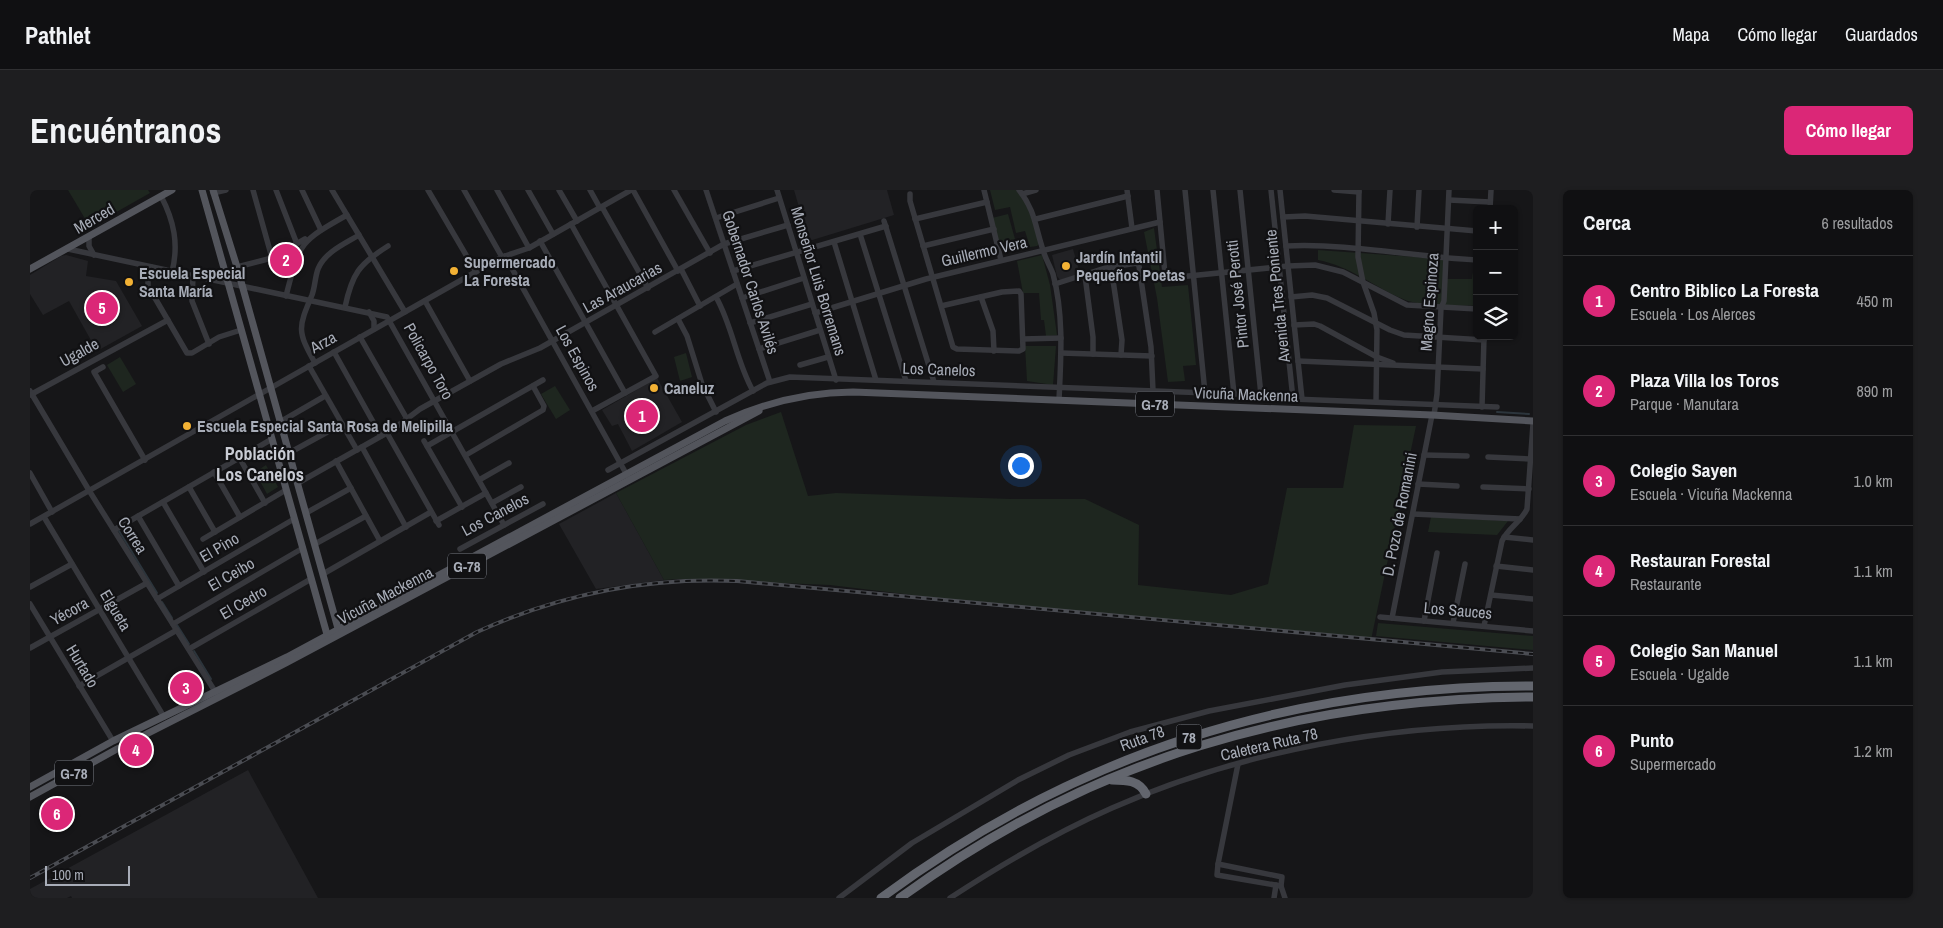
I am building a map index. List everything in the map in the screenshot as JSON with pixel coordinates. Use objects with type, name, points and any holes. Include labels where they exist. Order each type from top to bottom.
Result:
[{"type":"highway","name":"Ruta 78","points":[[881,898],[963,842],[1029,804],[1098,771],[1185,738],[1263,716],[1366,696],[1456,688],[1533,686]]},
{"type":"highway","name":"Ruta 78","points":[[900,898],[946,866],[996,835],[1056,803],[1104,781],[1216,740],[1318,716],[1385,705],[1533,697]]},
{"type":"highway","points":[[1104,781],[1131,780],[1140,785],[1146,794]]},
{"type":"main road","name":"Merced","points":[[30,269],[172,190]]},
{"type":"main road","points":[[202,190],[328,638]]},
{"type":"main road","points":[[213,192],[237,267],[339,632]]},
{"type":"main road","name":"Vicuña Mackenna","points":[[30,797],[628,477],[725,421],[778,401],[812,394],[843,392],[1433,415],[1533,423]]},
{"type":"main road","name":"Vicuña Mackenna","points":[[30,786],[113,741],[328,638]]},
{"type":"street","points":[[213,192],[226,190]]},
{"type":"street","points":[[253,190],[272,258]]},
{"type":"street","points":[[276,190],[297,244]]},
{"type":"street","points":[[302,190],[321,230]]},
{"type":"street","points":[[332,190],[404,312]]},
{"type":"street","points":[[428,190],[476,272]]},
{"type":"street","name":"Los Espinos","points":[[464,190],[553,341],[628,477]]},
{"type":"street","points":[[497,190],[529,248]]},
{"type":"street","points":[[528,190],[553,234]]},
{"type":"street","points":[[559,190],[617,305],[656,376],[592,411]]},
{"type":"street","points":[[590,190],[648,288]]},
{"type":"street","points":[[632,190],[700,306]]},
{"type":"street","name":"Arza","points":[[30,524],[90,492],[425,300],[504,257],[529,248],[601,207],[622,192],[632,190]]},
{"type":"street","points":[[674,190],[710,253]]},
{"type":"street","name":"Gobernador Carlos Avilés","points":[[708,190],[770,382]]},
{"type":"street","name":"Monseñor Luis Borremans","points":[[777,190],[836,380]]},
{"type":"street","points":[[984,190],[1001,260]]},
{"type":"street","points":[[1036,190],[1020,192],[1036,219],[1043,251],[1053,273],[1061,338],[1059,400]]},
{"type":"street","points":[[1157,190],[1167,278],[1288,266],[1322,266],[1350,275],[1407,305],[1473,310]]},
{"type":"street","points":[[1185,190],[1205,393]]},
{"type":"street","points":[[1213,190],[1234,394]]},
{"type":"street","name":"Pintor José Perotti","points":[[1240,190],[1261,395]]},
{"type":"street","name":"Avenida Tres Poniente","points":[[1272,190],[1293,399]]},
{"type":"street","name":"Avenida Tres Poniente","points":[[1280,190],[1302,399]]},
{"type":"street","points":[[1334,190],[1359,191],[1357,249],[1363,282],[1377,324],[1376,402]]},
{"type":"street","points":[[1388,224],[1390,190]]},
{"type":"street","points":[[1417,227],[1419,190]]},
{"type":"street","name":"Magno Espinoza","points":[[1433,415],[1436,404],[1441,308],[1444,301],[1449,190]]},
{"type":"street","points":[[1449,200],[1490,205],[1491,190]]},
{"type":"street","points":[[910,191],[923,246],[932,277],[954,348],[1022,351],[1021,294],[1019,292],[1010,291],[941,306]]},
{"type":"street","points":[[1036,219],[1127,193],[1132,228]]},
{"type":"street","points":[[161,196],[170,216],[175,234],[176,250],[172,272]]},
{"type":"street","points":[[716,218],[780,198]]},
{"type":"street","points":[[916,219],[987,202]]},
{"type":"street","points":[[237,267],[272,258],[347,215]]},
{"type":"street","points":[[1283,217],[1301,216],[1358,220],[1473,231]]},
{"type":"street","name":"Guillermo Vera","points":[[815,313],[932,277],[1160,222]]},
{"type":"street","points":[[733,271],[860,234],[885,224],[934,382]]},
{"type":"street","name":"Las Araucarias","points":[[298,483],[387,433],[435,401],[470,381],[501,364],[553,341],[724,244],[788,225]]},
{"type":"street","points":[[923,246],[994,228]]},
{"type":"street","points":[[860,234],[906,381]]},
{"type":"street","points":[[315,363],[304,342],[301,331],[306,306],[312,294],[317,272],[322,261],[331,252],[359,235]]},
{"type":"street","points":[[286,296],[297,256],[302,246],[312,236]]},
{"type":"street","points":[[89,237],[89,246],[94,255]]},
{"type":"street","points":[[540,241],[625,393]]},
{"type":"street","points":[[834,242],[876,380]]},
{"type":"street","points":[[345,307],[353,277],[372,256],[388,246]]},
{"type":"street","points":[[1286,246],[1357,249],[1473,260]]},
{"type":"street","name":"Policarpo Toro","points":[[68,249],[242,287],[384,315],[390,320],[504,525]]},
{"type":"street","points":[[1055,284],[1111,267],[1136,262],[1140,266],[1152,356],[1153,391]]},
{"type":"street","points":[[151,267],[148,284],[187,353],[192,353],[222,336],[241,330]]},
{"type":"street","points":[[1111,267],[1122,340],[1121,355]]},
{"type":"street","points":[[1350,275],[1360,269]]},
{"type":"street","points":[[193,276],[192,301],[209,344]]},
{"type":"street","points":[[1085,276],[1093,337],[1093,354]]},
{"type":"street","points":[[742,298],[804,278]]},
{"type":"street","points":[[655,332],[737,284]]},
{"type":"street","points":[[1369,298],[1380,292]]},
{"type":"street","points":[[1291,297],[1312,295],[1327,298],[1377,324],[1404,335],[1473,338]]},
{"type":"street","points":[[716,297],[725,315],[742,368],[753,391]]},
{"type":"street","points":[[981,297],[993,332],[994,351]]},
{"type":"street","points":[[425,300],[470,381]]},
{"type":"street","points":[[750,323],[812,304]]},
{"type":"street","points":[[368,312],[374,321],[374,329]]},
{"type":"street","points":[[678,319],[687,336],[702,384],[716,412]]},
{"type":"street","name":"Ugalde","points":[[31,393],[168,320]]},
{"type":"street","points":[[1294,326],[1310,324],[1320,326],[1377,357],[1400,366]]},
{"type":"street","points":[[759,349],[820,330]]},
{"type":"street","points":[[360,337],[407,419]]},
{"type":"street","points":[[1023,339],[1061,338]]},
{"type":"street","points":[[1482,407],[1484,340]]},
{"type":"street","points":[[334,352],[381,436]]},
{"type":"street","points":[[1061,353],[1152,356]]},
{"type":"street","points":[[800,365],[828,356]]},
{"type":"street","points":[[1298,361],[1483,369]]},
{"type":"street","points":[[309,366],[325,396],[359,448],[406,527]]},
{"type":"street","points":[[103,367],[94,372],[145,460]]},
{"type":"street","name":"Los Canelos","points":[[608,470],[770,382],[790,377],[1261,395],[1293,399]]},
{"type":"street","points":[[462,506],[426,444],[452,432],[543,380]]},
{"type":"street","points":[[466,455],[543,410],[544,406],[533,386]]},
{"type":"street","name":"Correa","points":[[31,393],[90,492],[216,693]]},
{"type":"street","points":[[280,422],[325,396]]},
{"type":"street","name":"Vicuña Mackenna","points":[[1293,399],[1497,407]]},
{"type":"street","name":"D. Pozo de Romanini","points":[[1392,618],[1433,415]]},
{"type":"street","points":[[1484,626],[1504,537],[1527,509],[1533,423]]},
{"type":"street","points":[[289,453],[342,424]]},
{"type":"street","points":[[387,433],[437,523],[486,493]]},
{"type":"street","points":[[114,530],[272,439]]},
{"type":"street","points":[[1424,455],[1467,456]]},
{"type":"street","points":[[240,457],[265,503]]},
{"type":"street","points":[[1488,457],[1531,459]]},
{"type":"street","points":[[336,461],[380,541]]},
{"type":"street","points":[[480,480],[509,463]]},
{"type":"street","points":[[214,472],[240,518]]},
{"type":"street","points":[[30,473],[52,512]]},
{"type":"street","points":[[1418,484],[1457,486]]},
{"type":"street","points":[[189,487],[215,532]]},
{"type":"street","points":[[492,503],[521,487]]},
{"type":"street","points":[[1483,487],[1528,489]]},
{"type":"street","points":[[306,513],[351,488]]},
{"type":"street","points":[[203,539],[286,490]]},
{"type":"street","points":[[163,502],[204,572]]},
{"type":"street","name":"Los Canelos","points":[[460,549],[543,504]]},
{"type":"street","points":[[323,574],[431,512]]},
{"type":"street","points":[[1413,514],[1520,519]]},
{"type":"street","points":[[138,516],[179,586]]},
{"type":"street","points":[[315,544],[366,516]]},
{"type":"street","name":"Elgueta","points":[[44,517],[164,717]]},
{"type":"street","name":"El Pino","points":[[157,599],[294,519]]},
{"type":"street","points":[[1504,537],[1533,540]]},
{"type":"street","name":"El Ceibo","points":[[173,624],[303,548]]},
{"type":"street","points":[[1424,621],[1436,553]]},
{"type":"street","points":[[30,587],[72,564]]},
{"type":"street","points":[[1453,623],[1465,564]]},
{"type":"street","points":[[1496,566],[1533,570]]},
{"type":"street","name":"El Cedro","points":[[189,649],[311,579]]},
{"type":"street","name":"Yécora","points":[[30,648],[147,582]]},
{"type":"street","points":[[1491,596],[1533,599]]},
{"type":"street","name":"Hurtado","points":[[30,604],[113,741]]},
{"type":"street","name":"Los Sauces","points":[[1380,617],[1533,631]]},
{"type":"street","points":[[79,686],[177,630]]},
{"type":"street","points":[[839,898],[912,843],[1018,780],[1069,755],[1130,732],[1202,713],[1344,685],[1442,672],[1533,668]]},
{"type":"street","name":"Caletera Ruta 78","points":[[950,898],[1044,841],[1091,817],[1146,794],[1238,764],[1321,745],[1399,732],[1478,726],[1533,726]]},
{"type":"street","points":[[1238,764],[1217,875],[1279,886]]},
{"type":"street","points":[[1218,864],[1282,877],[1274,898]]},
{"type":"street","points":[[1279,886],[1285,898]]},
{"type":"shaded area","points":[[68,190],[148,190],[150,193],[90,227]]},
{"type":"shaded area","points":[[794,190],[887,190],[894,215],[809,241]]},
{"type":"shaded area","points":[[990,190],[1017,190],[1025,200],[1040,243],[1037,246],[1030,247],[1025,231],[1016,233],[1010,207],[995,210]]},
{"type":"shaded area","points":[[1008,214],[1015,239],[999,244],[992,218]]},
{"type":"shaded area","points":[[1154,228],[1162,287],[1188,285],[1196,365],[1183,366],[1185,381],[1168,382],[1157,298],[1144,232]]},
{"type":"shaded area","name":"Jardín Infantil Pequeños Poetas","points":[[1073,249],[1080,274],[1060,280],[1057,276],[1052,255]]},
{"type":"shaded area","points":[[1318,250],[1444,259],[1443,279],[1472,279],[1473,272],[1473,306],[1410,302],[1341,267],[1318,260]]},
{"type":"shaded area","points":[[66,255],[88,261],[86,276],[116,281],[142,326],[97,351],[69,301],[43,315],[30,294],[30,275],[61,256]]},
{"type":"shaded area","points":[[293,255],[289,275],[273,274],[270,265]]},
{"type":"shaded area","points":[[1042,255],[1050,285],[1057,335],[1046,336],[1044,320],[1041,320],[1039,293],[1023,293],[1017,261]]},
{"type":"shaded area","points":[[1025,346],[1056,346],[1053,385],[1027,381]]},
{"type":"shaded area","points":[[686,353],[692,377],[680,381],[674,357]]},
{"type":"shaded area","points":[[120,357],[136,384],[123,392],[107,365]]},
{"type":"shaded area","points":[[657,378],[682,422],[632,451],[618,424],[612,426],[602,410]]},
{"type":"shaded area","points":[[555,386],[570,410],[556,419],[541,394]]},
{"type":"shaded area","points":[[781,412],[808,496],[836,493],[1011,499],[1085,499],[1139,525],[1138,585],[1231,595],[1268,584],[1287,488],[1343,488],[1354,425],[1416,426],[1371,640],[929,597],[830,585],[664,580],[616,493],[746,425]]},
{"type":"shaded area","points":[[266,465],[278,487],[267,494],[255,472]]},
{"type":"shaded area","points":[[616,493],[664,580],[596,589],[559,524]]},
{"type":"shaded area","points":[[1431,517],[1508,521],[1497,535],[1428,532]]},
{"type":"shaded area","points":[[1378,623],[1533,636],[1533,650],[1376,636]]},
{"type":"shaded area","points":[[248,770],[318,898],[72,898],[71,896],[67,898],[30,898],[30,889]]},
{"type":"waterway","points":[[1497,412],[1529,414]]},
{"type":"waterway","points":[[119,531],[157,593]]},
{"type":"waterway","points":[[162,602],[172,618]]},
{"type":"waterway","points":[[177,625],[189,644]]},
{"type":"waterway","points":[[194,651],[211,679]]},
{"type":"railway","points":[[30,878],[477,632],[540,607],[572,598],[637,585],[703,580],[737,581],[1533,654]]},
{"type":"place","name":"Plaza Villa los Toros","points":[[286,260]]},
{"type":"place","name":"Jardín Infantil Pequeños Poetas","points":[[1066,266]]},
{"type":"place","name":"Supermercado La Foresta","points":[[454,271]]},
{"type":"place","name":"Escuela Especial Santa María","points":[[129,282]]},
{"type":"place","name":"Colegio San Manuel","points":[[102,308]]},
{"type":"place","name":"Caneluz","points":[[654,388]]},
{"type":"place","name":"Centro Biblico La Foresta","points":[[642,416]]},
{"type":"place","name":"Escuela Especial Santa Rosa de Melipilla","points":[[187,426]]},
{"type":"place","name":"Colegio Sayen","points":[[186,688]]},
{"type":"place","name":"Restauran Forestal","points":[[136,750]]},
{"type":"place","name":"Punto","points":[[57,814]]},
{"type":"district","name":"Población Los Canelos","points":[[260,463]]}]
